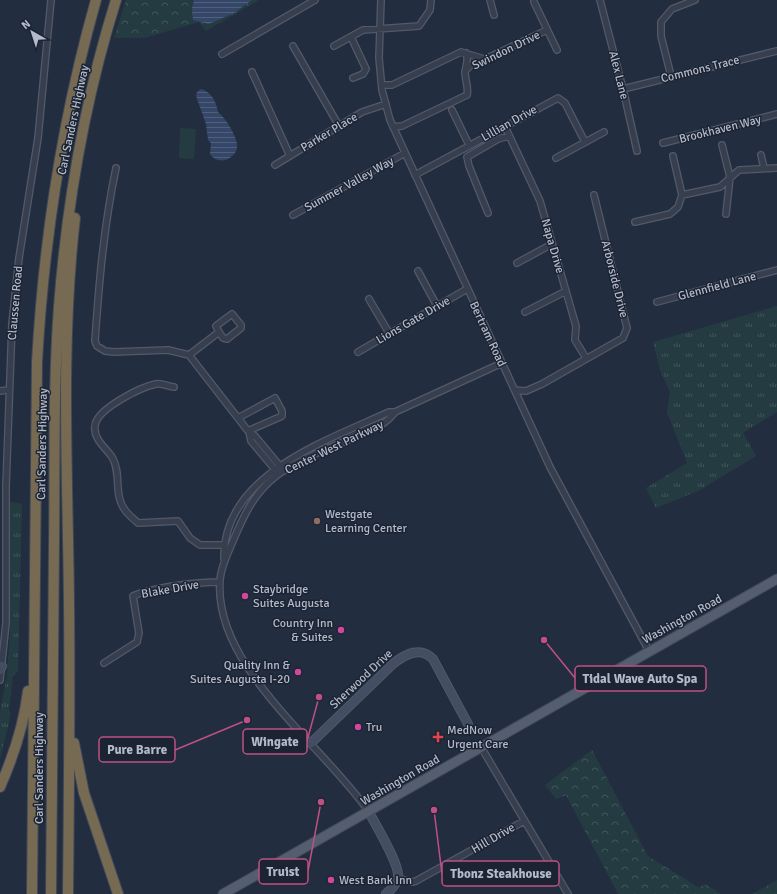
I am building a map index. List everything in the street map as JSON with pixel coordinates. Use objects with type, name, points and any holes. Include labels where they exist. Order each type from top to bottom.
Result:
[{"type":"highway","name":"Carl Sanders Highway","points":[[32,894],[37,362],[44,267],[55,178],[80,60],[96,0]]},
{"type":"highway","name":"Carl Sanders Highway","points":[[51,894],[56,364],[65,246],[81,139],[101,53],[116,0]]},
{"type":"highway","points":[[68,894],[70,708],[65,378],[70,261],[79,186],[81,139]]},
{"type":"highway","points":[[0,787],[17,746],[25,716],[35,639]]},
{"type":"highway","points":[[70,708],[73,740],[84,793],[118,894]]},
{"type":"main road","name":"Washington Road","points":[[223,894],[777,579]]},
{"type":"street","name":"Claussen Road","points":[[0,680],[6,624],[8,390],[12,324],[19,258],[38,138],[51,0]]},
{"type":"street","points":[[222,54],[315,0]]},
{"type":"street","name":"Bertram Road","points":[[381,0],[379,58],[382,85],[393,127],[560,488],[649,652]]},
{"type":"street","points":[[334,46],[363,30],[381,28],[411,28],[419,26],[430,10],[431,0]]},
{"type":"street","points":[[490,0],[494,15]]},
{"type":"street","name":"Alex Lane","points":[[600,0],[624,89],[637,151]]},
{"type":"street","points":[[671,76],[661,36],[661,22],[672,9],[692,0]]},
{"type":"street","points":[[534,2],[557,50]]},
{"type":"street","name":"Swindon Drive","points":[[465,70],[484,59],[547,30]]},
{"type":"street","points":[[351,37],[366,69],[363,74],[353,78]]},
{"type":"street","points":[[293,46],[339,126]]},
{"type":"street","name":"Commons Trace","points":[[624,89],[671,76],[777,51]]},
{"type":"street","points":[[382,85],[392,85],[461,52],[484,59]]},
{"type":"street","points":[[393,127],[402,126],[467,95],[468,90],[465,70],[468,57],[466,53]]},
{"type":"street","points":[[252,72],[290,156]]},
{"type":"street","name":"Lillian Drive","points":[[415,175],[558,98],[564,103],[585,142]]},
{"type":"street","name":"Parker Place","points":[[275,165],[362,112],[386,104]]},
{"type":"street","points":[[452,110],[469,146]]},
{"type":"street","name":"Brookhaven Way","points":[[663,143],[777,114]]},
{"type":"street","points":[[556,158],[604,132]]},
{"type":"street","name":"Napa Drive","points":[[488,214],[467,158],[508,133],[540,201],[576,326],[575,340],[586,358]]},
{"type":"street","points":[[722,145],[730,177],[726,214]]},
{"type":"street","name":"Summer Valley Way","points":[[293,215],[405,153]]},
{"type":"street","points":[[761,155],[764,168]]},
{"type":"street","points":[[635,222],[670,214],[678,207],[682,195],[673,156]]},
{"type":"street","points":[[116,168],[107,213],[102,252],[95,341],[97,346],[105,351],[114,352],[168,350],[189,354],[248,431],[256,436],[279,470]]},
{"type":"street","points":[[682,195],[720,187],[727,183],[730,177],[739,170],[777,168]]},
{"type":"street","name":"Arborside Drive","points":[[515,390],[526,391],[542,384],[623,338],[627,328],[594,195]]},
{"type":"street","points":[[517,263],[552,244]]},
{"type":"street","name":"Glennfield Lane","points":[[657,302],[777,270]]},
{"type":"street","points":[[418,271],[437,306]]},
{"type":"street","name":"Lions Gate Drive","points":[[358,352],[467,289]]},
{"type":"street","points":[[525,312],[566,291]]},
{"type":"street","points":[[369,299],[389,333]]},
{"type":"street","points":[[232,314],[241,325],[241,328],[227,339],[223,338],[220,332],[216,326],[232,314]]},
{"type":"street","points":[[189,354],[220,332]]},
{"type":"street","name":"Center West Parkway","points":[[369,812],[340,776],[267,694],[239,654],[222,609],[220,582],[224,562],[224,545],[230,525],[242,504],[261,480],[279,470],[383,424],[396,412],[502,363]]},
{"type":"street","points":[[174,387],[157,384],[122,398],[99,417],[94,426],[96,436],[113,458],[117,470],[119,493],[124,510],[138,523],[178,521],[190,538],[200,546],[224,545]]},
{"type":"street","points":[[0,391],[8,390]]},
{"type":"street","points":[[238,418],[275,398],[282,411],[282,416],[248,431]]},
{"type":"street","name":"Center West Parkway","points":[[224,562],[249,506],[256,495],[279,470],[299,454],[351,428],[389,412],[396,412]]},
{"type":"street","name":"Blake Drive","points":[[104,663],[137,642],[139,633],[133,596],[142,592],[200,582],[220,582]]},
{"type":"street","name":"Sherwood Drive","points":[[311,743],[394,663],[406,654],[413,652],[428,654],[433,659],[468,724]]},
{"type":"street","points":[[481,747],[568,894]]},
{"type":"street","points":[[369,812],[394,860],[398,878],[386,894]]},
{"type":"street","name":"Hill Drive","points":[[398,878],[412,882],[416,881],[524,821]]},
{"type":"green space","points":[[126,0],[259,0],[206,31],[199,22],[144,38],[114,38]]},
{"type":"green space","points":[[180,128],[196,129],[194,159],[179,158]]},
{"type":"green space","points":[[777,306],[777,412],[743,433],[756,456],[700,490],[656,508],[646,488],[687,463],[667,412],[670,392],[660,370],[653,342]]},
{"type":"green space","points":[[10,502],[22,504],[18,671],[13,676],[9,710],[11,714],[0,760],[0,711],[7,675],[10,632]]},
{"type":"green space","points":[[592,750],[648,856],[698,887],[707,885],[721,894],[618,894],[566,795],[556,799],[545,785]]},
{"type":"green space","points":[[777,880],[777,894],[752,894]]},
{"type":"water","points":[[194,0],[252,0],[234,13],[209,24],[193,20],[192,8]]},
{"type":"water","points":[[201,89],[205,90],[211,95],[218,112],[228,123],[236,139],[237,148],[229,159],[217,160],[210,154],[211,143],[208,140],[206,124],[196,96],[197,92]]},
{"type":"place","name":"Westgate Learning Center","points":[[317,521]]},
{"type":"place","name":"Staybridge Suites Augusta","points":[[245,596]]},
{"type":"place","name":"Country Inn & Suites","points":[[341,630]]},
{"type":"place","name":"Tidal Wave Auto Spa","points":[[544,640]]},
{"type":"place","name":"Quality Inn & Suites Augusta I-20","points":[[298,672]]},
{"type":"place","name":"Wingate","points":[[319,697]]},
{"type":"place","name":"Pure Barre","points":[[247,720]]},
{"type":"place","name":"Tru","points":[[358,727]]},
{"type":"place","name":"MedNow Urgent Care","points":[[438,737]]},
{"type":"place","name":"Truist","points":[[321,802]]},
{"type":"place","name":"Tbonz Steakhouse","points":[[434,810]]},
{"type":"place","name":"West Bank Inn","points":[[331,880]]}]
